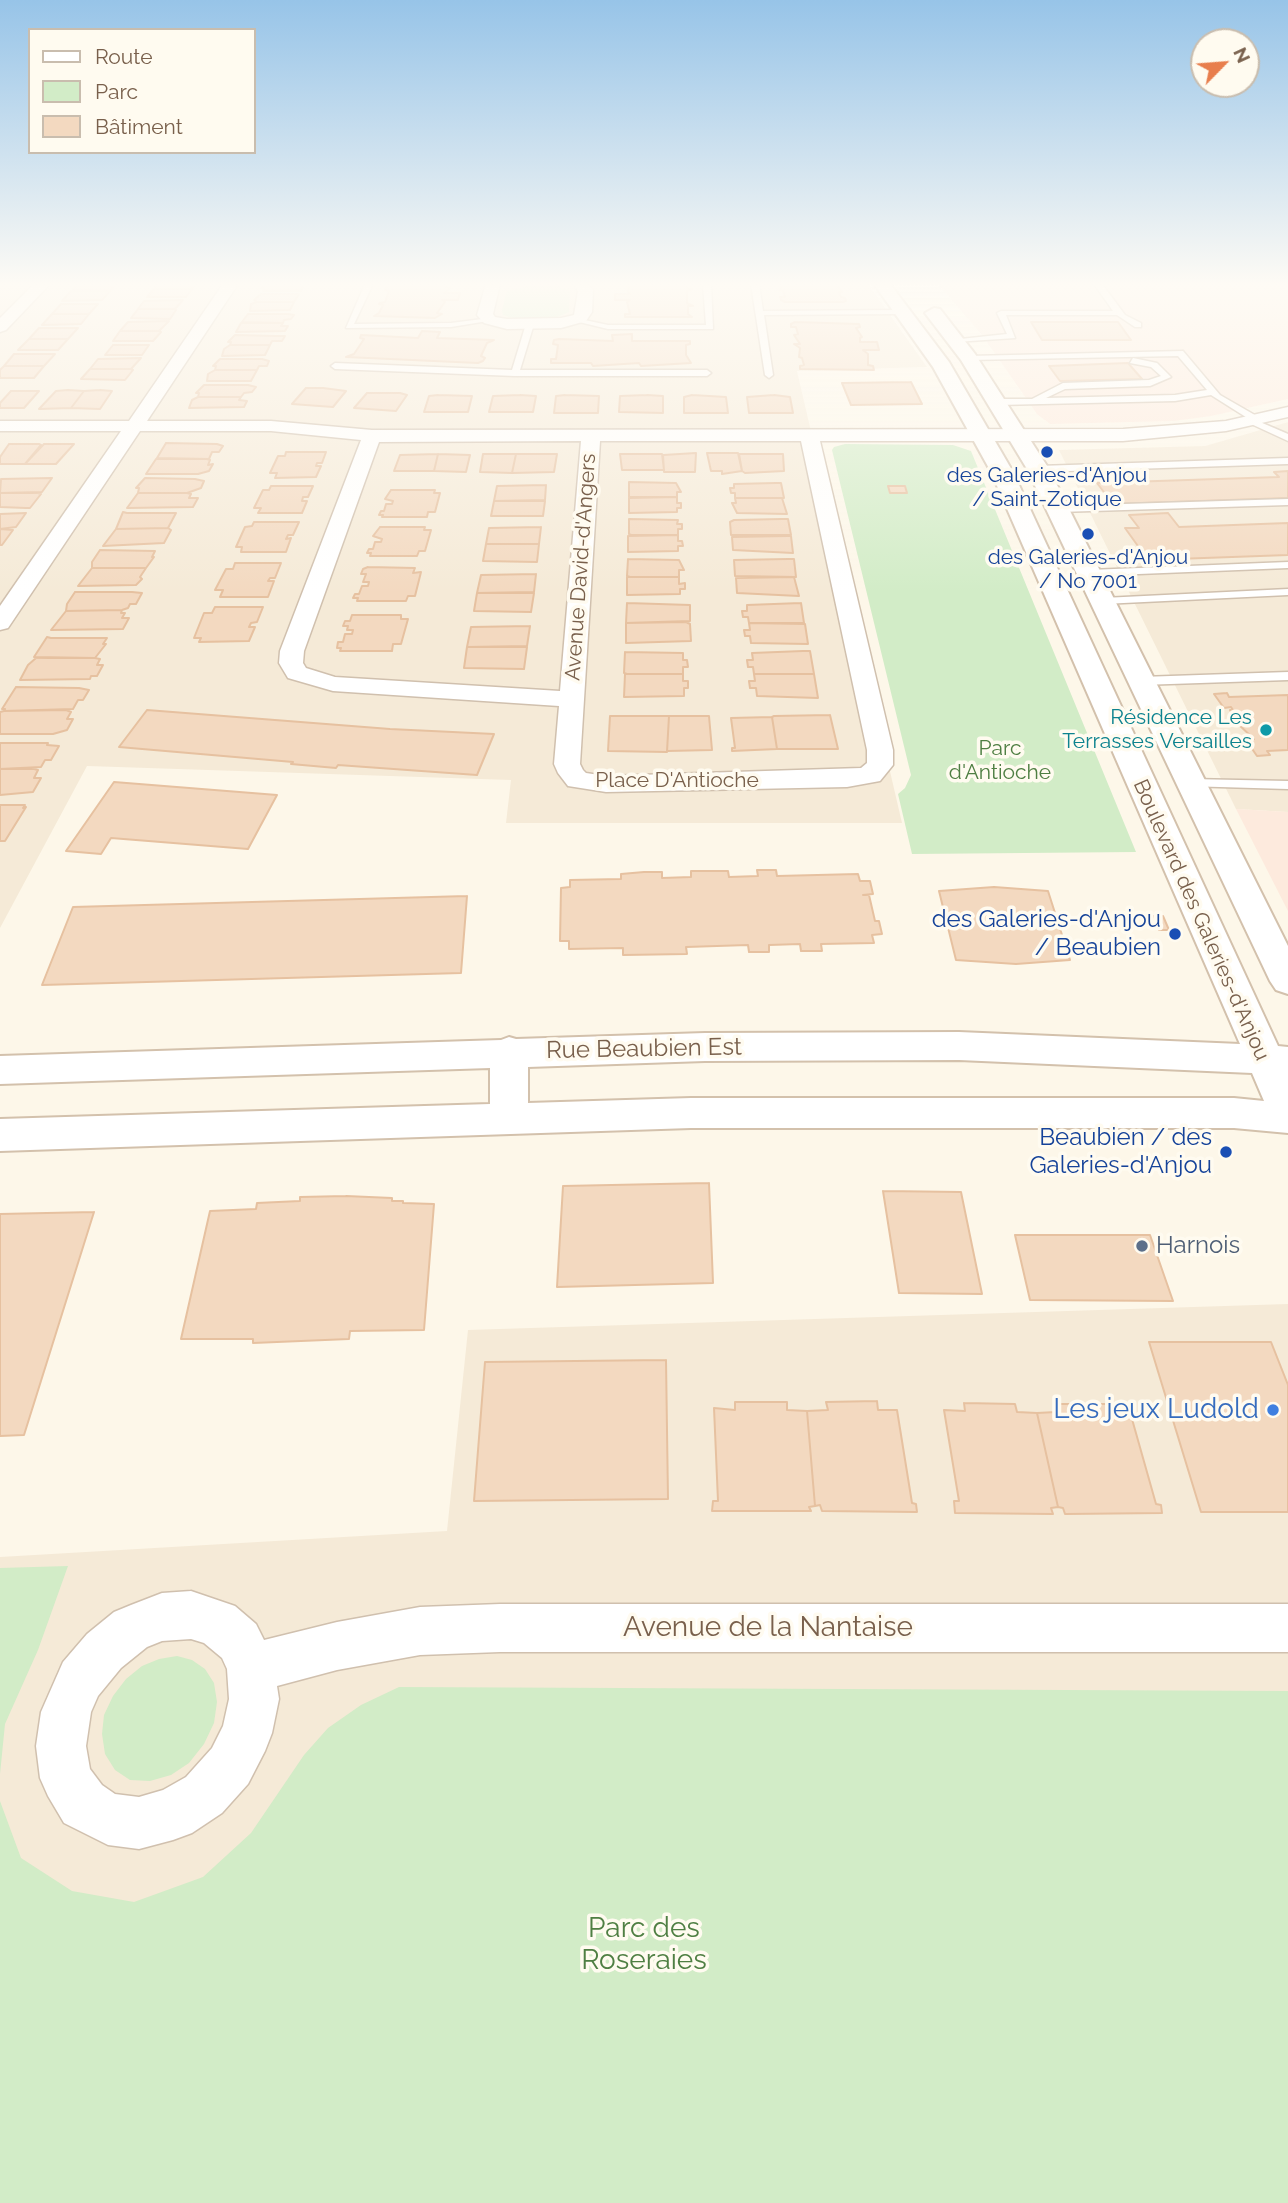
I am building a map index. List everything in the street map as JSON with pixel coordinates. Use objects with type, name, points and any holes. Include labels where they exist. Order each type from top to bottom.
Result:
[{"type":"street","points":[[0,624],[161,387]]},
{"type":"street","name":"Boulevard des Galeries-d'Anjou","points":[[954,387],[982,435],[1033,539],[1276,1060],[1288,1111]]},
{"type":"street","name":"Boulevard des Galeries-d'Anjou","points":[[988,387],[1019,435],[1059,509],[1288,981]]},
{"type":"street","points":[[0,426],[271,426],[372,436],[1146,434],[1198,430],[1288,412]]},
{"type":"street","name":"Avenue David-d'Angers","points":[[571,699],[590,435]]},
{"type":"street","name":"Place D'Antioche","points":[[571,699],[567,764],[578,780],[591,783],[847,779],[870,775],[876,770],[880,765],[880,750],[809,435]]},
{"type":"street","points":[[372,436],[292,651],[291,663],[298,673],[333,684],[571,699]]},
{"type":"street","name":"Rue Beaubien Est","points":[[0,1070],[509,1051],[705,1047],[959,1046],[1276,1060]]},
{"type":"street","points":[[509,1051],[509,1119]]},
{"type":"street","points":[[0,1135],[691,1113],[1234,1113],[1288,1118]]},
{"type":"street","name":"Avenue de la Nantaise","points":[[251,1668],[337,1646],[434,1630],[1288,1628]]},
{"type":"lane","points":[[1034,401],[1061,387]]},
{"type":"lane","points":[[1209,387],[1224,402],[1288,438]]},
{"type":"lane","points":[[998,402],[1175,398],[1214,392]]},
{"type":"lane","points":[[1038,469],[1288,461]]},
{"type":"lane","points":[[1059,509],[1288,502]]},
{"type":"lane","points":[[1089,573],[1288,565]]},
{"type":"lane","points":[[1103,601],[1288,592]]},
{"type":"lane","points":[[1142,681],[1288,677]]},
{"type":"lane","points":[[1190,783],[1288,785]]},
{"type":"shaded area","points":[[0,387],[801,387],[902,823],[506,823],[511,780],[87,766],[0,928]]},
{"type":"shaded area","points":[[1018,387],[1288,387],[1288,399],[1211,416],[1174,421],[1050,424],[1037,414]]},
{"type":"shaded area","points":[[1288,422],[1288,812],[1236,809],[1059,450],[1205,446]]},
{"type":"shaded area","points":[[1236,809],[1288,812],[1288,911]]},
{"type":"shaded area","points":[[1288,1304],[1288,2203],[0,2203],[0,1557],[447,1531],[468,1330]]},
{"type":"green space","name":"Parc d'Antioche","points":[[845,444],[953,445],[971,451],[1136,852],[912,854],[898,794],[905,788],[911,775],[832,450]]},
{"type":"green space","points":[[68,1566],[38,1650],[5,1724],[0,1774],[0,1568]]},
{"type":"green space","points":[[177,1656],[192,1660],[205,1669],[214,1683],[217,1702],[214,1723],[204,1744],[189,1763],[171,1775],[150,1781],[130,1780],[115,1770],[105,1754],[102,1734],[104,1715],[113,1696],[126,1679],[142,1666]]},
{"type":"green space","name":"Parc des Roseraies","points":[[399,1687],[1288,1691],[1288,2203],[0,2203],[0,1801],[21,1858],[72,1891],[134,1902],[203,1877],[251,1833],[304,1755],[328,1728],[361,1705]]},
{"type":"building","points":[[202,387],[256,387],[241,397],[198,397],[199,393],[196,393]]},
{"type":"building","points":[[844,387],[913,387],[922,404],[851,405]]},
{"type":"building","points":[[306,388],[346,391],[333,407],[292,404]]},
{"type":"building","points":[[11,391],[39,391],[24,408],[0,408],[0,403]]},
{"type":"building","points":[[56,391],[84,391],[71,408],[39,409]]},
{"type":"building","points":[[84,391],[112,391],[100,409],[71,408]]},
{"type":"building","points":[[367,393],[407,395],[396,411],[354,408]]},
{"type":"building","points":[[429,396],[472,396],[468,412],[424,412]]},
{"type":"building","points":[[493,396],[536,396],[533,412],[489,412]]},
{"type":"building","points":[[556,396],[599,396],[598,413],[554,413]]},
{"type":"building","points":[[620,396],[663,396],[663,413],[619,412]]},
{"type":"building","points":[[198,397],[241,397],[239,400],[247,401],[244,407],[189,408],[192,400]]},
{"type":"building","points":[[684,397],[726,397],[728,413],[684,413]]},
{"type":"building","points":[[747,397],[790,397],[793,413],[749,413]]},
{"type":"building","points":[[166,443],[223,446],[219,452],[212,452],[209,459],[157,458]]},
{"type":"building","points":[[9,444],[41,445],[25,464],[0,464],[0,457]]},
{"type":"building","points":[[44,444],[74,444],[56,464],[25,464]]},
{"type":"building","points":[[286,452],[326,452],[322,463],[317,463],[316,466],[321,466],[316,477],[275,478],[277,473],[270,473],[278,456],[285,456]]},
{"type":"building","points":[[696,453],[695,472],[664,472],[663,455]]},
{"type":"building","points":[[707,453],[738,453],[742,471],[722,474],[722,471],[711,471]]},
{"type":"building","points":[[438,454],[470,455],[466,472],[434,471]]},
{"type":"building","points":[[438,454],[434,471],[394,471],[400,455]]},
{"type":"building","points":[[483,454],[516,454],[512,473],[480,472]]},
{"type":"building","points":[[516,454],[557,454],[554,472],[512,473]]},
{"type":"building","points":[[620,454],[662,454],[664,470],[622,470]]},
{"type":"building","points":[[739,454],[783,454],[784,471],[745,473],[742,471]]},
{"type":"building","points":[[156,459],[207,459],[210,460],[208,465],[213,464],[209,471],[198,474],[146,474]]},
{"type":"building","points":[[1288,471],[1288,498],[1113,504],[1097,483],[1279,477],[1274,472]]},
{"type":"building","points":[[52,478],[42,492],[0,493],[1,479]]},
{"type":"building","points":[[145,478],[204,481],[201,488],[187,493],[138,493],[139,488],[136,488]]},
{"type":"building","points":[[629,482],[676,483],[681,492],[677,492],[677,497],[629,497]]},
{"type":"building","points":[[781,483],[784,498],[735,498],[735,493],[731,493],[730,488],[734,488],[734,484]]},
{"type":"building","points":[[546,485],[545,500],[494,501],[497,486]]},
{"type":"building","points":[[271,486],[313,486],[308,497],[303,497],[302,501],[307,501],[302,513],[258,513],[261,508],[254,508],[263,490],[269,490]]},
{"type":"building","points":[[888,486],[905,486],[907,493],[890,493]]},
{"type":"building","points":[[391,490],[435,490],[434,493],[440,493],[435,512],[428,512],[427,517],[382,517],[383,515],[379,515],[381,511],[384,511],[386,504],[392,504],[393,501],[385,499]]},
{"type":"building","points":[[0,493],[41,494],[30,508],[26,508],[0,507]]},
{"type":"building","points":[[138,493],[187,493],[191,494],[189,498],[198,498],[193,507],[127,508]]},
{"type":"building","points":[[677,497],[681,508],[677,508],[677,512],[629,513],[629,498]]},
{"type":"building","points":[[735,498],[782,498],[787,514],[737,513],[732,503],[736,503]]},
{"type":"building","points":[[494,501],[545,501],[543,516],[491,516]]},
{"type":"building","points":[[123,512],[176,513],[168,528],[116,529]]},
{"type":"building","points":[[26,513],[16,527],[0,529],[0,514]]},
{"type":"building","points":[[1168,513],[1179,527],[1288,523],[1288,555],[1148,560],[1125,528],[1139,528],[1129,515]]},
{"type":"building","points":[[629,519],[678,520],[677,524],[682,524],[682,529],[678,529],[678,535],[631,535]]},
{"type":"building","points":[[788,519],[791,535],[731,535],[730,522],[734,520]]},
{"type":"building","points":[[254,522],[299,522],[293,535],[288,535],[286,539],[291,538],[286,552],[241,552],[242,547],[236,547],[245,527],[252,526]]},
{"type":"building","points":[[380,527],[425,527],[424,530],[431,530],[425,551],[419,551],[417,556],[370,556],[371,553],[367,553],[369,549],[373,549],[375,542],[381,542],[382,539],[373,536]]},
{"type":"building","points":[[541,527],[539,544],[486,544],[489,528]]},
{"type":"building","points":[[0,529],[13,530],[2,545],[0,545]]},
{"type":"building","points":[[116,529],[171,530],[164,543],[103,546]]},
{"type":"building","points":[[678,535],[678,541],[682,541],[683,546],[678,546],[678,551],[628,552],[628,536]]},
{"type":"building","points":[[791,536],[793,553],[733,550],[732,537]]},
{"type":"building","points":[[486,544],[539,544],[537,562],[483,561]]},
{"type":"building","points":[[100,550],[155,551],[146,568],[92,568],[92,562]]},
{"type":"building","points":[[628,559],[679,560],[684,570],[679,570],[679,577],[630,577],[627,576]]},
{"type":"building","points":[[794,559],[796,577],[735,576],[734,560]]},
{"type":"building","points":[[235,563],[281,563],[275,578],[268,581],[274,581],[268,597],[220,597],[223,590],[215,590],[226,569],[233,569]]},
{"type":"building","points":[[92,568],[146,568],[140,577],[142,579],[136,585],[78,586]]},
{"type":"building","points":[[415,568],[413,573],[421,572],[415,596],[408,596],[406,601],[357,601],[358,598],[353,598],[355,594],[359,594],[362,586],[368,586],[369,582],[363,582],[366,574],[361,574],[363,569]]},
{"type":"building","points":[[536,574],[534,592],[477,593],[481,575]]},
{"type":"building","points":[[627,577],[679,577],[679,584],[685,583],[685,589],[680,589],[680,594],[627,595]]},
{"type":"building","points":[[794,577],[799,596],[737,593],[736,578]]},
{"type":"building","points":[[75,592],[142,593],[136,604],[130,604],[122,610],[66,611]]},
{"type":"building","points":[[477,593],[534,593],[531,612],[474,611]]},
{"type":"building","points":[[627,603],[690,605],[690,621],[626,623]]},
{"type":"building","points":[[801,603],[804,623],[749,623],[748,617],[743,617],[742,611],[747,611],[747,605]]},
{"type":"building","points":[[215,607],[263,607],[257,622],[251,623],[249,627],[255,627],[249,641],[199,642],[201,638],[194,638],[204,613],[212,613]]},
{"type":"building","points":[[122,610],[121,613],[125,613],[122,618],[129,618],[123,629],[51,630],[66,611]]},
{"type":"building","points":[[352,615],[401,615],[401,619],[408,619],[401,644],[393,644],[392,651],[340,651],[341,648],[337,648],[338,642],[343,642],[345,634],[352,634],[353,630],[347,630],[348,626],[343,626],[345,621],[350,621]]},
{"type":"building","points":[[626,623],[690,624],[691,641],[626,643]]},
{"type":"building","points":[[749,623],[805,624],[808,644],[751,643],[750,636],[745,636],[744,630],[750,630]]},
{"type":"building","points":[[530,626],[527,646],[467,647],[471,627]]},
{"type":"building","points":[[47,637],[107,638],[103,644],[106,644],[95,658],[34,657]]},
{"type":"building","points":[[467,647],[527,647],[524,669],[464,668]]},
{"type":"building","points":[[810,651],[814,674],[754,674],[753,667],[748,667],[747,660],[753,660],[752,653]]},
{"type":"building","points":[[625,652],[683,653],[683,660],[687,660],[688,667],[683,667],[683,674],[627,674],[624,673]]},
{"type":"building","points":[[36,658],[95,658],[100,659],[97,665],[103,665],[97,676],[91,676],[90,679],[20,680],[28,665]]},
{"type":"building","points":[[625,674],[683,674],[683,681],[688,681],[688,688],[684,688],[684,696],[624,697]]},
{"type":"building","points":[[754,674],[814,674],[818,698],[757,696],[756,688],[750,688],[749,681],[755,681]]},
{"type":"building","points":[[16,687],[89,690],[73,709],[4,711],[5,709],[2,709]]},
{"type":"building","name":"Résidence Les Terrasses Versailles","points":[[1227,693],[1229,697],[1288,695],[1288,750],[1267,751],[1270,755],[1257,756],[1246,740],[1254,739],[1238,724],[1231,707],[1224,708],[1214,694]]},
{"type":"building","points":[[147,710],[390,729],[494,734],[477,775],[338,765],[336,768],[119,747]]},
{"type":"building","points":[[0,712],[71,712],[67,719],[73,719],[67,730],[53,734],[0,734]]},
{"type":"building","points":[[830,715],[838,749],[777,749],[772,717]]},
{"type":"building","points":[[610,716],[669,716],[667,752],[608,751]]},
{"type":"building","points":[[669,716],[709,716],[712,750],[667,751]]},
{"type":"building","points":[[772,717],[777,749],[732,751],[732,748],[735,748],[731,718]]},
{"type":"building","points":[[0,743],[48,743],[47,745],[59,746],[51,760],[45,760],[41,767],[0,769]]},
{"type":"building","points":[[0,769],[34,769],[38,770],[34,778],[41,778],[33,792],[0,795]]},
{"type":"building","points":[[114,782],[277,795],[248,849],[111,838],[101,854],[66,851]]},
{"type":"building","points":[[0,805],[26,807],[5,841],[0,841]]},
{"type":"building","points":[[757,870],[776,870],[777,876],[858,874],[860,881],[870,881],[873,894],[863,895],[869,895],[875,921],[879,921],[882,934],[872,935],[874,943],[821,944],[822,951],[801,951],[800,944],[769,945],[769,952],[749,952],[748,945],[686,947],[687,954],[623,955],[623,948],[569,949],[569,941],[560,941],[561,888],[570,887],[570,880],[621,879],[621,874],[644,872],[662,872],[662,878],[691,877],[691,871],[728,871],[729,877],[758,876]]},
{"type":"building","points":[[994,887],[1048,891],[1070,960],[1016,964],[956,960],[939,891]]},
{"type":"building","points":[[467,896],[461,973],[42,985],[73,907]]},
{"type":"building","points":[[1154,916],[1163,916],[1169,930],[1159,930]]},
{"type":"building","points":[[709,1183],[713,1283],[557,1287],[563,1186]]},
{"type":"building","points":[[883,1191],[961,1192],[982,1294],[899,1293]]},
{"type":"building","points":[[300,1197],[392,1198],[392,1201],[403,1203],[434,1204],[424,1330],[350,1331],[349,1339],[253,1343],[253,1339],[181,1339],[210,1211],[256,1209],[257,1203],[300,1201]]},
{"type":"building","points":[[94,1212],[24,1435],[0,1436],[0,1214]]},
{"type":"building","points":[[1015,1235],[1150,1235],[1173,1301],[1030,1300]]},
{"type":"building","points":[[1149,1342],[1271,1342],[1288,1385],[1288,1512],[1201,1512]]},
{"type":"building","points":[[666,1360],[668,1499],[474,1501],[485,1362]]},
{"type":"building","points":[[877,1401],[878,1410],[897,1410],[912,1503],[916,1504],[917,1512],[822,1511],[820,1505],[815,1506],[807,1411],[828,1410],[826,1402]]},
{"type":"building","points":[[735,1402],[787,1402],[787,1410],[807,1411],[815,1506],[809,1507],[811,1511],[712,1511],[713,1501],[718,1501],[714,1408],[735,1410]]},
{"type":"building","points":[[964,1403],[1015,1404],[1017,1412],[1037,1413],[1058,1507],[1051,1508],[1053,1514],[955,1513],[954,1501],[959,1501],[944,1410],[965,1411]]},
{"type":"building","points":[[1055,1404],[1108,1404],[1111,1413],[1130,1412],[1156,1504],[1161,1505],[1162,1513],[1065,1514],[1063,1508],[1058,1507],[1037,1413],[1056,1412]]},
{"type":"place","name":"des Galeries-d'Anjou / Saint-Zotique","points":[[1047,452]]},
{"type":"place","name":"des Galeries-d'Anjou / No 7001","points":[[1088,534]]},
{"type":"place","name":"Résidence Les Terrasses Versailles","points":[[1266,730]]},
{"type":"place","name":"des Galeries-d'Anjou / Beaubien","points":[[1175,934]]},
{"type":"place","name":"Beaubien / des Galeries-d'Anjou","points":[[1226,1152]]},
{"type":"place","name":"Harnois","points":[[1142,1246]]},
{"type":"place","name":"Les jeux Ludold","points":[[1273,1410]]}]
